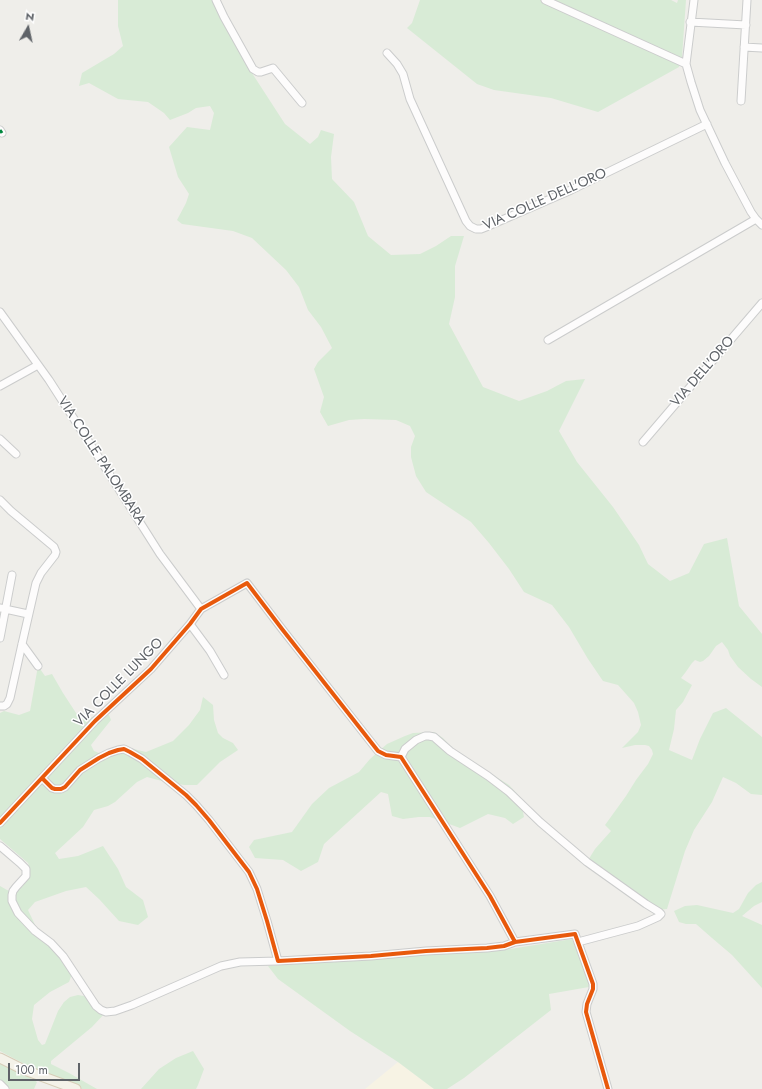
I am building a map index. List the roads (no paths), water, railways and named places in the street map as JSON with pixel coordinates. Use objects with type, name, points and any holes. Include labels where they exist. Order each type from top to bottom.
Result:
[{"type":"main road","points":[[0,1057],[13,1065],[76,1089]]},
{"type":"street","points":[[216,0],[253,69],[261,72],[273,68],[302,103]]},
{"type":"street","points":[[544,0],[686,64]]},
{"type":"street","points":[[693,0],[686,64],[700,110],[725,163],[751,212],[762,224]]},
{"type":"street","points":[[742,102],[747,0]]},
{"type":"street","points":[[690,22],[746,25]]},
{"type":"street","points":[[744,47],[762,48]]},
{"type":"street","name":"VIA COLLE DELL'ORO","points":[[388,53],[398,64],[403,74],[410,99],[466,221],[470,226],[476,229],[486,227],[571,190],[707,124]]},
{"type":"street","points":[[548,340],[756,219]]},
{"type":"street","name":"VIA DELL'ORO","points":[[643,442],[762,303]]},
{"type":"street","name":"VIA COLLE PALOMBARA","points":[[0,312],[38,365],[102,461],[160,554],[201,609]]},
{"type":"street","points":[[0,386],[38,365]]},
{"type":"street","points":[[0,439],[16,454]]},
{"type":"street","points":[[0,500],[54,547],[56,551],[55,555],[41,573],[37,581],[28,614],[10,700],[6,705],[0,706]]},
{"type":"street","points":[[0,638],[3,609],[12,575]]},
{"type":"street","points":[[201,609],[247,583],[378,751],[386,755],[401,757],[490,896],[515,942]]},
{"type":"street","points":[[3,609],[28,614]]},
{"type":"street","name":"VIA COLLE LUNGO","points":[[0,823],[95,721],[151,669],[201,609]]},
{"type":"street","points":[[190,624],[210,651],[224,675]]},
{"type":"street","points":[[22,644],[38,666]]},
{"type":"street","points":[[401,757],[405,749],[416,740],[425,736],[434,737],[450,751],[509,792],[540,822],[587,862],[661,914],[658,917],[638,926],[578,942]]},
{"type":"street","points":[[42,778],[52,788],[61,789],[65,787],[80,770],[109,753],[118,750],[126,750],[142,759],[196,805],[210,820],[249,872],[258,889],[278,961]]},
{"type":"street","points":[[0,846],[26,869],[26,876],[13,891],[12,895],[12,901],[18,913],[35,931],[51,943],[63,956],[96,1006],[106,1012],[115,1011],[132,1005],[221,966],[240,962],[371,956],[486,948],[504,946],[515,942],[575,934],[593,984],[594,989],[587,1004],[586,1012],[608,1089]]},
{"type":"street","points":[[0,1084],[4,1089]]}]
